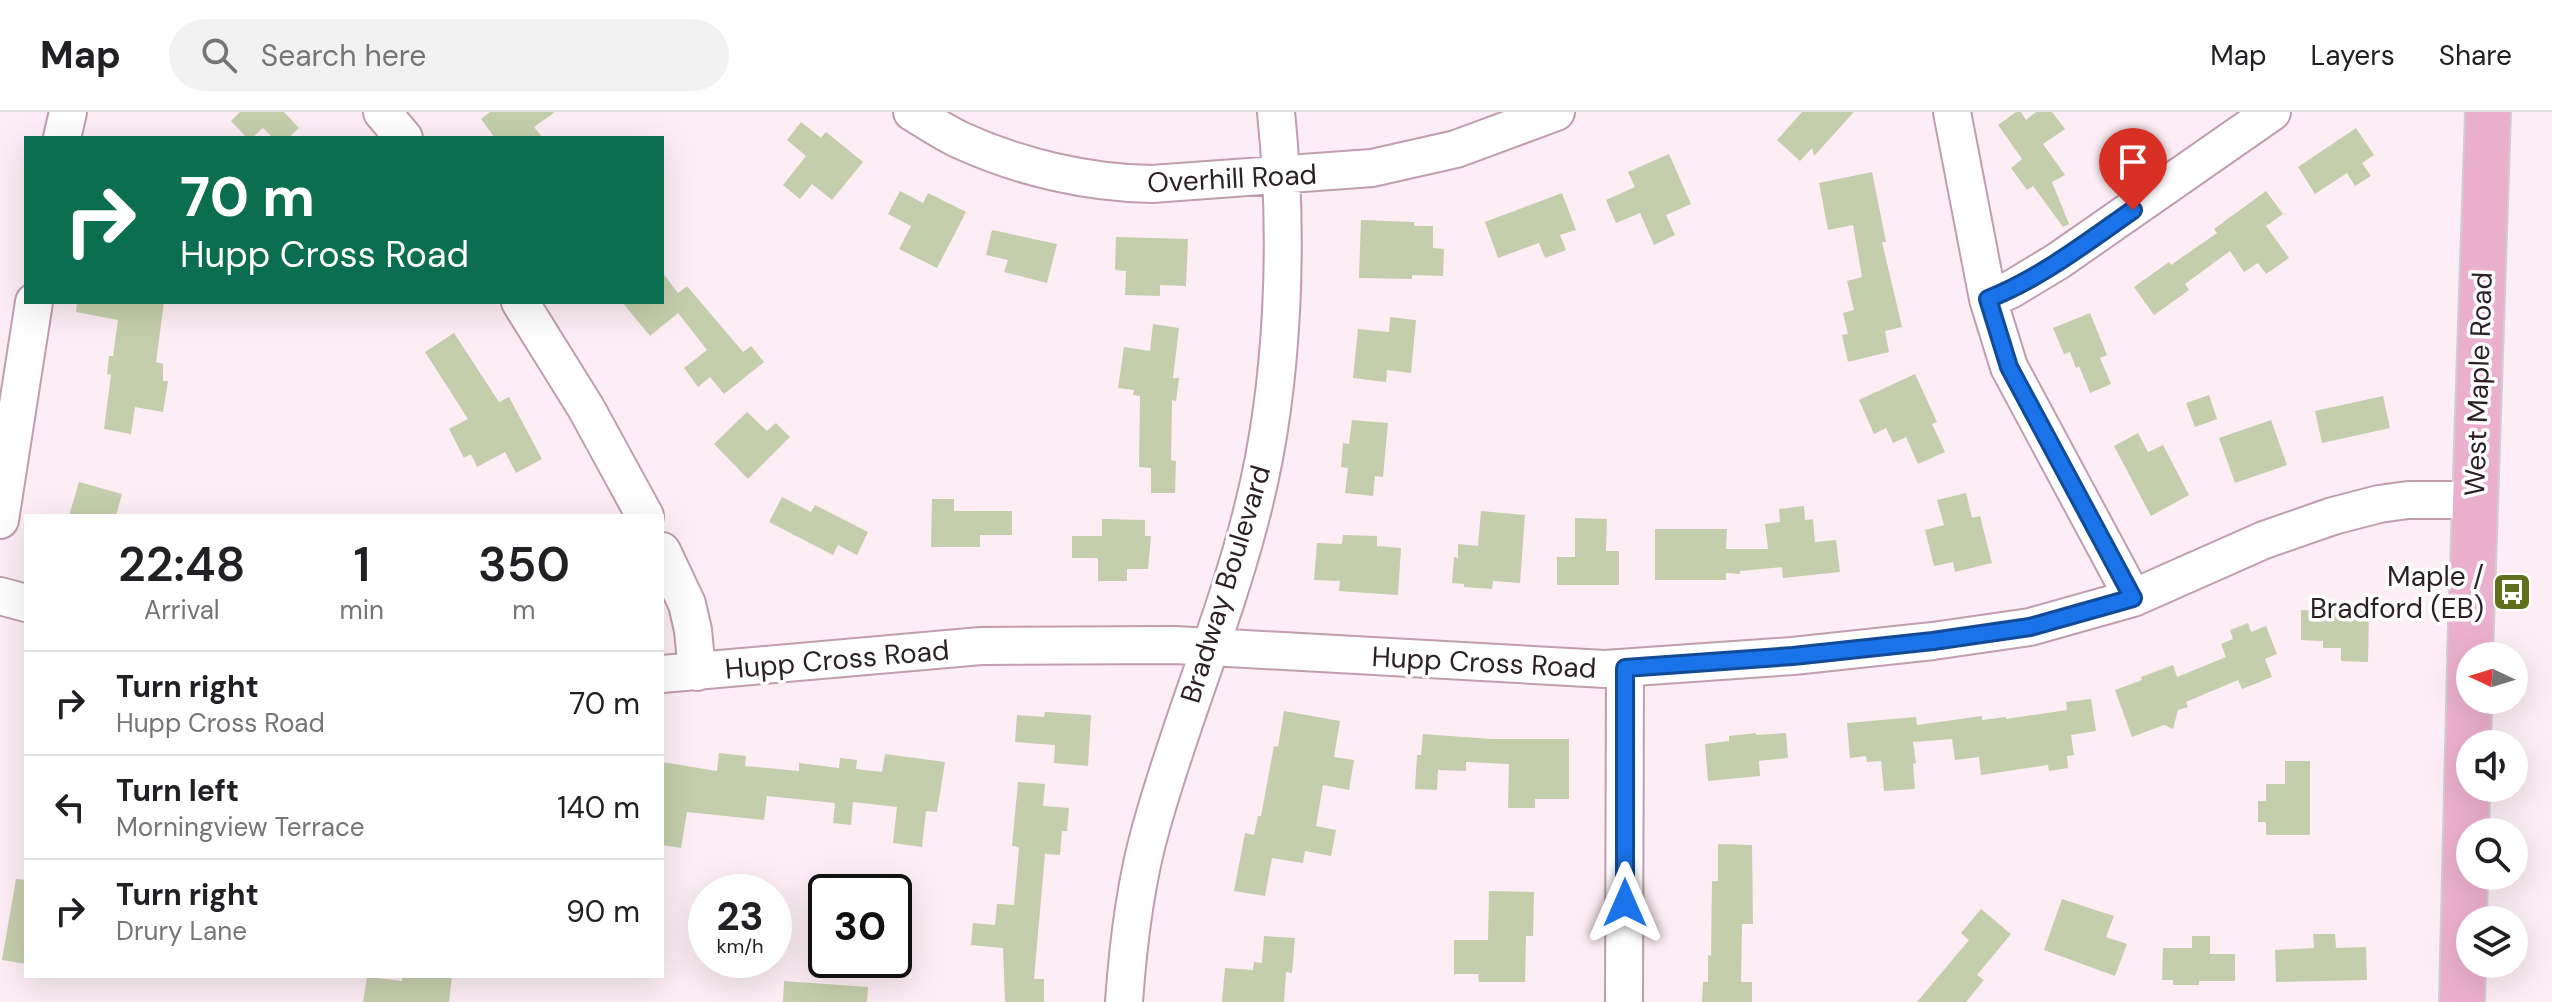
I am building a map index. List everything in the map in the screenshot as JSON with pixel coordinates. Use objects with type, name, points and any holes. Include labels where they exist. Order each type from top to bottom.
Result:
[{"type":"main road","name":"West Maple Road","points":[[2470,642],[2488,112]]},
{"type":"main road","points":[[2462,1002],[2469,714]]},
{"type":"street","points":[[62,136],[68,112]]},
{"type":"street","points":[[382,112],[402,136]]},
{"type":"street","name":"Overhill Road","points":[[912,112],[957,139],[1009,160],[1118,183],[1152,184],[1372,168],[1414,160],[1488,138],[1556,112]]},
{"type":"street","name":"Bradway Boulevard","points":[[1124,1002],[1138,886],[1150,831],[1229,593],[1254,504],[1269,433],[1280,309],[1283,225],[1276,112]]},
{"type":"street","points":[[1952,112],[1988,299],[2009,367],[2133,598]]},
{"type":"street","points":[[1988,299],[2010,290],[2058,261],[2272,112]]},
{"type":"street","points":[[0,520],[34,304]]},
{"type":"street","points":[[521,304],[586,408],[644,514]]},
{"type":"street","name":"Hupp Cross Road","points":[[679,673],[981,646],[1175,645],[1487,664],[1625,668],[1793,656],[2030,627],[2133,598],[2264,540],[2333,516],[2408,500],[2474,500]]},
{"type":"street","points":[[664,555],[687,604],[693,630],[679,673]]},
{"type":"street","points":[[0,596],[24,602]]},
{"type":"street","points":[[1624,1002],[1625,668]]},
{"type":"building","points":[[240,112],[284,112],[299,128],[290,136],[271,136],[263,128],[254,136],[245,136],[231,121]]},
{"type":"building","points":[[490,112],[555,112],[534,127],[541,136],[494,136],[481,119]]},
{"type":"building","points":[[1802,112],[1854,112],[1814,156],[1812,148],[1800,161],[1777,140]]},
{"type":"building","points":[[2016,112],[2021,112],[2026,120],[2036,112],[2052,112],[2065,129],[2043,144],[2065,175],[2052,182],[2069,224],[2063,227],[2033,186],[2027,190],[2011,168],[2022,159],[1998,125]]},
{"type":"building","points":[[801,122],[821,138],[826,132],[863,162],[832,200],[812,184],[800,199],[783,185],[806,156],[787,140]]},
{"type":"building","points":[[2356,128],[2374,155],[2362,163],[2371,176],[2355,186],[2347,173],[2315,194],[2298,167]]},
{"type":"building","points":[[1669,154],[1691,204],[1666,215],[1675,235],[1654,245],[1640,213],[1616,223],[1606,200],[1635,187],[1628,172]]},
{"type":"building","points":[[1872,172],[1886,242],[1882,242],[1902,327],[1885,331],[1889,352],[1848,362],[1842,335],[1848,334],[1843,313],[1854,310],[1847,281],[1862,277],[1853,225],[1828,230],[1819,183]]},
{"type":"building","points":[[900,191],[923,203],[928,193],[966,212],[937,268],[899,249],[911,226],[888,214]]},
{"type":"building","points":[[2266,191],[2283,214],[2266,226],[2289,258],[2266,274],[2258,263],[2244,272],[2230,251],[2185,284],[2189,290],[2154,315],[2134,287],[2217,233],[2214,229]]},
{"type":"building","points":[[1562,193],[1576,230],[1560,235],[1566,250],[1545,258],[1539,243],[1498,258],[1485,222]]},
{"type":"building","points":[[1361,220],[1414,222],[1414,226],[1433,226],[1433,248],[1444,249],[1443,276],[1359,278]]},
{"type":"building","points":[[992,230],[1057,244],[1047,283],[1004,272],[1008,260],[986,255]]},
{"type":"building","points":[[1116,237],[1188,239],[1186,286],[1160,285],[1160,296],[1125,295],[1126,271],[1115,270]]},
{"type":"building","points":[[664,275],[678,293],[687,286],[743,352],[751,346],[764,362],[724,394],[710,377],[698,387],[684,368],[707,350],[678,313],[650,336],[624,304],[664,304]]},
{"type":"building","points":[[77,304],[164,304],[156,362],[163,364],[163,381],[168,381],[163,412],[135,407],[131,434],[104,429],[111,375],[107,374],[109,356],[113,356],[118,320],[76,312]]},
{"type":"building","points":[[2090,313],[2107,355],[2100,358],[2111,384],[2090,393],[2079,366],[2076,368],[2070,352],[2064,354],[2053,328]]},
{"type":"building","points":[[1390,317],[1416,320],[1411,373],[1387,370],[1386,382],[1353,378],[1358,329],[1389,332]]},
{"type":"building","points":[[1153,324],[1179,328],[1173,378],[1179,378],[1176,401],[1172,400],[1171,460],[1176,461],[1175,493],[1151,493],[1151,468],[1139,467],[1140,396],[1133,395],[1134,390],[1118,388],[1124,347],[1150,351]]},
{"type":"building","points":[[454,333],[499,402],[509,397],[542,459],[516,473],[505,452],[477,467],[471,454],[464,458],[449,429],[468,419],[425,352]]},
{"type":"building","points":[[1915,374],[1937,422],[1932,424],[1945,452],[1918,464],[1906,437],[1893,443],[1886,428],[1874,434],[1859,400]]},
{"type":"building","points":[[2209,395],[2217,419],[2195,427],[2186,403]]},
{"type":"building","points":[[2383,396],[2390,428],[2322,443],[2315,411]]},
{"type":"building","points":[[747,412],[767,431],[776,423],[790,437],[748,479],[714,444]]},
{"type":"building","points":[[1352,420],[1388,423],[1383,477],[1375,476],[1373,496],[1345,493],[1348,468],[1341,467],[1343,443],[1349,444]]},
{"type":"building","points":[[2271,420],[2287,465],[2235,483],[2219,438]]},
{"type":"building","points":[[2138,433],[2148,452],[2163,445],[2189,495],[2151,516],[2114,446]]},
{"type":"building","points":[[79,482],[122,494],[117,514],[70,514]]},
{"type":"building","points":[[1966,493],[1972,518],[1980,516],[1992,563],[1955,572],[1953,562],[1934,566],[1925,530],[1944,525],[1937,500]]},
{"type":"building","points":[[782,497],[811,512],[815,505],[868,532],[857,555],[838,545],[833,555],[769,522]]},
{"type":"building","points":[[932,499],[954,499],[954,511],[1012,511],[1012,535],[980,535],[980,547],[931,547]]},
{"type":"building","points":[[1804,506],[1805,520],[1813,519],[1815,542],[1836,540],[1840,572],[1783,578],[1782,567],[1740,571],[1740,574],[1726,573],[1726,580],[1655,580],[1655,529],[1727,529],[1726,549],[1768,549],[1765,524],[1780,522],[1779,509]]},
{"type":"building","points":[[1481,511],[1525,515],[1520,583],[1493,581],[1492,589],[1452,583],[1458,544],[1478,546]]},
{"type":"building","points":[[1575,518],[1607,519],[1606,551],[1619,551],[1619,585],[1557,585],[1557,557],[1575,557]]},
{"type":"building","points":[[1102,519],[1145,520],[1145,536],[1151,536],[1148,569],[1127,569],[1127,581],[1098,581],[1098,558],[1072,558],[1072,536],[1102,536]]},
{"type":"building","points":[[1343,535],[1377,536],[1377,546],[1401,548],[1398,595],[1339,591],[1340,581],[1314,580],[1317,543],[1342,544]]},
{"type":"building","points":[[2301,610],[2369,611],[2368,662],[2341,661],[2341,648],[2323,648],[2323,641],[2301,640]]},
{"type":"building","points":[[2248,623],[2251,632],[2266,626],[2277,654],[2265,659],[2272,677],[2242,689],[2238,680],[2186,702],[2188,707],[2178,710],[2173,729],[2164,725],[2132,737],[2115,690],[2173,665],[2177,677],[2226,657],[2221,644],[2233,639],[2230,630]]},
{"type":"building","points":[[2091,699],[2096,731],[2071,735],[2074,755],[2067,756],[2068,768],[2049,771],[2048,765],[1981,775],[1979,757],[1955,760],[1952,739],[1913,742],[1915,789],[1884,791],[1881,761],[1867,762],[1866,756],[1850,758],[1847,723],[1916,717],[1917,725],[1982,716],[1982,720],[2006,719],[2067,710],[2066,702]]},
{"type":"building","points":[[1284,711],[1340,721],[1334,757],[1354,760],[1349,790],[1323,785],[1316,826],[1336,830],[1331,856],[1305,851],[1303,863],[1272,858],[1265,896],[1234,891],[1245,833],[1254,835],[1258,816],[1261,816]]},
{"type":"building","points":[[1045,712],[1091,715],[1088,766],[1054,763],[1055,745],[1015,742],[1017,715],[1044,717]]},
{"type":"building","points":[[1786,733],[1788,758],[1759,761],[1760,776],[1708,781],[1705,744],[1729,741],[1729,736]]},
{"type":"building","points":[[1423,734],[1492,739],[1569,739],[1569,799],[1535,799],[1535,808],[1508,808],[1509,764],[1466,762],[1466,771],[1438,770],[1437,790],[1415,789],[1417,755],[1421,755]]},
{"type":"building","points":[[719,753],[746,756],[745,766],[799,771],[799,763],[839,768],[840,758],[857,760],[856,769],[882,772],[885,754],[945,762],[937,812],[926,811],[922,847],[893,843],[897,807],[853,802],[851,825],[833,823],[835,803],[767,796],[764,820],[687,812],[681,848],[664,845],[664,762],[717,771]]},
{"type":"building","points":[[2285,761],[2310,761],[2310,835],[2266,835],[2266,822],[2258,822],[2258,801],[2266,801],[2266,784],[2285,784]]},
{"type":"building","points":[[1018,782],[1045,784],[1043,806],[1069,808],[1067,831],[1062,831],[1060,855],[1045,854],[1034,979],[1044,979],[1044,1002],[1005,1002],[1003,948],[971,945],[973,923],[995,925],[997,904],[1014,905],[1019,847],[1012,846]]},
{"type":"building","points":[[1718,844],[1752,845],[1753,924],[1742,924],[1741,982],[1752,982],[1752,1002],[1702,1002],[1703,982],[1708,982],[1708,955],[1711,956],[1712,881],[1718,881]]},
{"type":"building","points":[[16,879],[24,880],[24,964],[2,960]]},
{"type":"building","points":[[1489,891],[1534,892],[1533,936],[1526,936],[1525,982],[1479,982],[1478,974],[1454,974],[1454,940],[1488,940]]},
{"type":"building","points":[[2062,899],[2114,916],[2106,937],[2127,944],[2115,976],[2044,950]]},
{"type":"building","points":[[1981,909],[2011,934],[1977,975],[1984,980],[1966,1002],[1917,1002],[1969,940],[1961,933]]},
{"type":"building","points":[[2313,934],[2335,934],[2336,948],[2366,947],[2367,980],[2276,982],[2275,950],[2314,948]]},
{"type":"building","points":[[1264,936],[1295,938],[1292,973],[1286,972],[1284,1002],[1222,1002],[1225,968],[1253,970],[1254,962],[1262,963]]},
{"type":"building","points":[[2192,936],[2210,936],[2210,954],[2235,954],[2235,981],[2173,985],[2173,980],[2162,980],[2163,948],[2192,948]]},
{"type":"building","points":[[367,978],[402,981],[402,978],[452,978],[449,1002],[363,1002]]},
{"type":"building","points":[[784,981],[868,987],[867,1002],[783,1002]]},
{"type":"place","name":"Maple / Bradford (EB)","points":[[2512,592]]},
{"type":"route","points":[[1625,903],[1625,668],[1793,656],[1933,641],[2030,627],[2133,598],[2009,367],[1988,299],[2010,290],[2058,261],[2133,210]]}]
